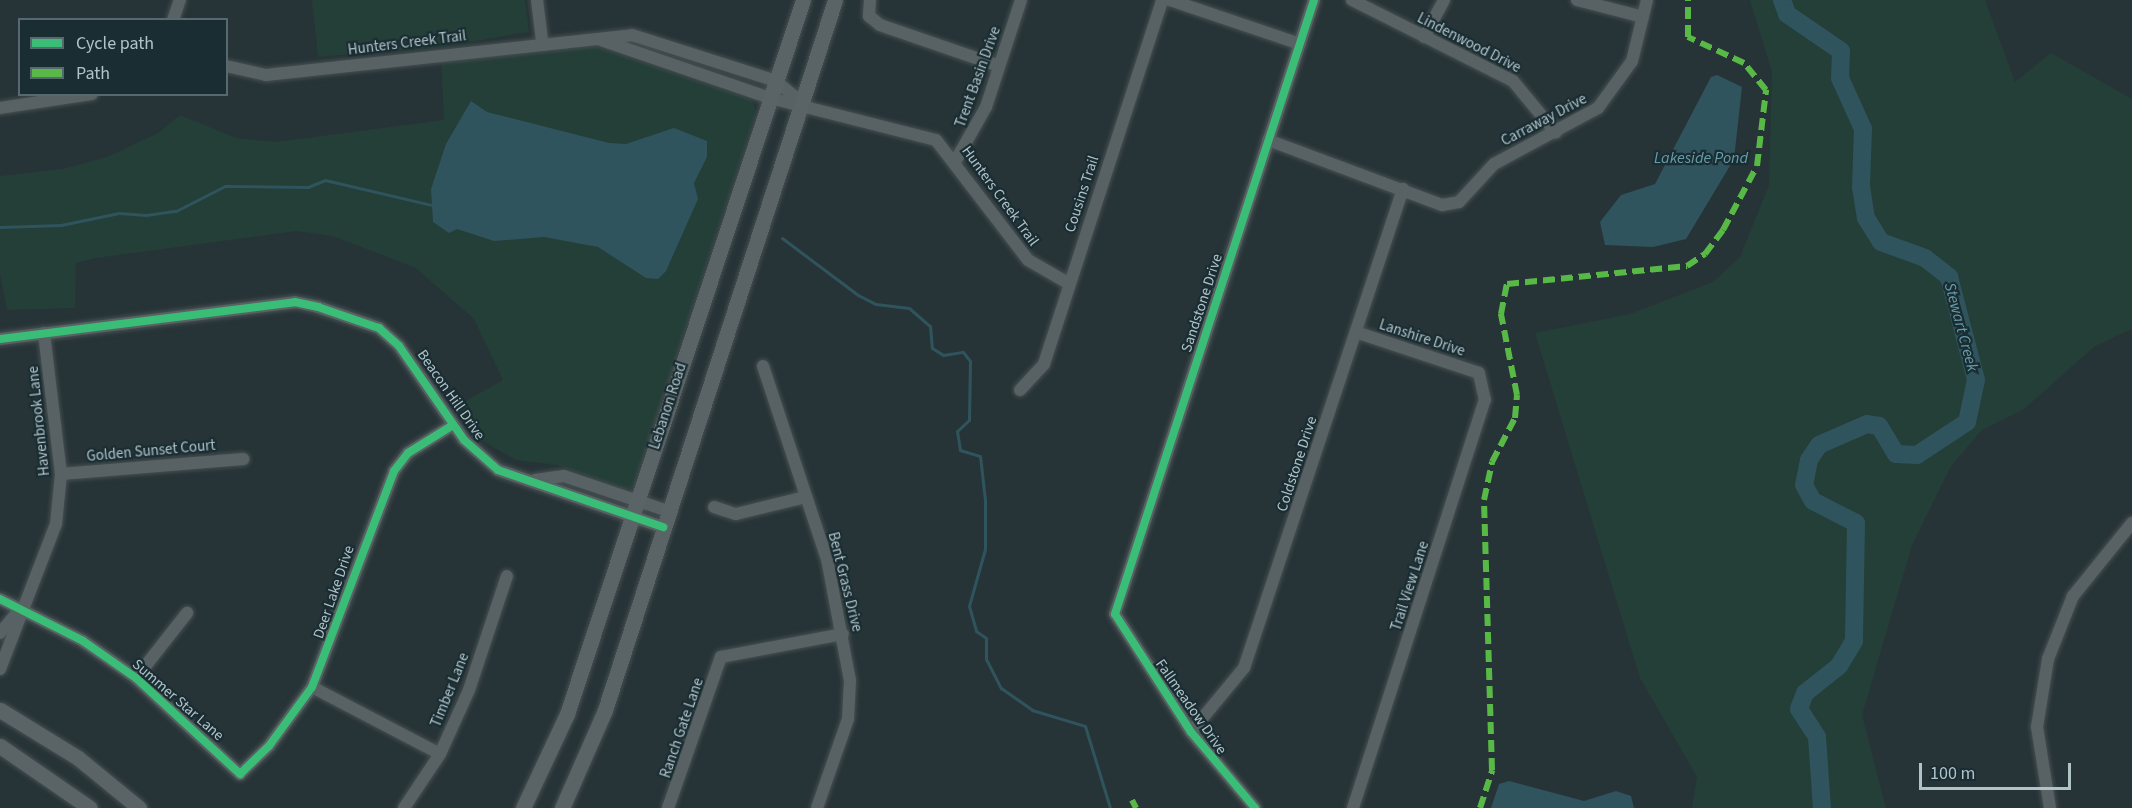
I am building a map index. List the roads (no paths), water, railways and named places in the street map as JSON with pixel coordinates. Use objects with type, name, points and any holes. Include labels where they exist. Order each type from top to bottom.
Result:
[{"type":"main road","name":"Lebanon Road","points":[[523,808],[567,714],[803,0]]},
{"type":"main road","points":[[562,808],[602,719],[835,0]]},
{"type":"main road","points":[[0,710],[78,758],[139,808]]},
{"type":"main road","points":[[0,746],[90,808]]},
{"type":"street","points":[[174,18],[180,0]]},
{"type":"street","points":[[537,0],[542,41]]},
{"type":"street","points":[[870,0],[869,16],[880,25],[999,66]]},
{"type":"street","name":"Trent Basin Drive","points":[[956,160],[978,126],[1021,0]]},
{"type":"street","name":"Cousins Trail","points":[[1020,390],[1044,364],[1068,283],[1162,0]]},
{"type":"street","points":[[1170,0],[1300,44]]},
{"type":"street","name":"Sandstone Drive","points":[[1115,614],[1314,0]]},
{"type":"street","name":"Lindenwood Drive","points":[[1352,0],[1513,81],[1556,133]]},
{"type":"street","points":[[1424,37],[1444,0]]},
{"type":"street","points":[[1577,0],[1643,17]]},
{"type":"street","name":"Carraway Drive","points":[[1268,140],[1442,205],[1459,202],[1494,164],[1586,118],[1621,81],[1647,0]]},
{"type":"street","name":"Hunters Creek Trail","points":[[228,66],[266,75],[542,41],[632,35],[776,81],[801,102]]},
{"type":"street","name":"Hunters Creek Trail","points":[[592,37],[770,98],[801,102],[924,134],[956,160],[1028,260],[1068,283]]},
{"type":"street","points":[[0,108],[79,96]]},
{"type":"street","name":"Coldstone Drive","points":[[1191,732],[1244,668],[1403,189]]},
{"type":"street","name":"Beacon Hill Drive","points":[[0,339],[295,302],[318,307],[379,328],[399,346],[430,383],[453,425],[474,452],[498,470],[535,480],[663,527]]},
{"type":"street","name":"Lanshire Drive","points":[[1356,332],[1479,373]]},
{"type":"street","name":"Havenbrook Lane","points":[[0,633],[21,607],[56,524],[61,474],[44,333]]},
{"type":"street","name":"Bent Grass Drive","points":[[763,366],[827,560],[843,634],[848,719],[817,808]]},
{"type":"street","name":"Trail View Lane","points":[[1353,808],[1477,428],[1485,400],[1479,373]]},
{"type":"street","name":"Deer Lake Drive","points":[[240,774],[269,746],[312,687],[381,494],[408,453],[453,425]]},
{"type":"street","name":"Golden Sunset Court","points":[[61,474],[243,459]]},
{"type":"street","name":"Beacon Hill Drive","points":[[535,480],[564,476],[668,511]]},
{"type":"street","points":[[714,507],[736,514],[806,498]]},
{"type":"street","points":[[2050,808],[2040,766],[2041,688],[2073,596],[2132,523]]},
{"type":"street","name":"Timber Lane","points":[[405,808],[440,754],[469,690],[507,576]]},
{"type":"street","name":"Summer Star Lane","points":[[0,599],[21,607],[136,678],[240,774]]},
{"type":"street","name":"Havenbrook Lane","points":[[0,669],[21,624],[21,607]]},
{"type":"street","points":[[136,678],[187,613]]},
{"type":"street","name":"Fallmeadow Drive","points":[[1115,614],[1191,732],[1255,808]]},
{"type":"street","name":"Ranch Gate Lane","points":[[668,808],[721,657],[843,634]]},
{"type":"street","points":[[312,687],[440,754]]},
{"type":"water","name":"Lakeside Pond","points":[[1717,75],[1742,87],[1734,159],[1686,239],[1653,247],[1605,245],[1600,222],[1621,195],[1655,184],[1711,77]]},
{"type":"water","points":[[471,101],[487,112],[609,143],[626,144],[674,128],[707,141],[707,157],[694,183],[698,199],[666,271],[658,279],[646,278],[598,247],[544,237],[494,241],[457,229],[449,233],[433,222],[431,189],[446,144]]},
{"type":"water","points":[[1509,781],[1584,801],[1616,791],[1631,796],[1634,808],[1491,808],[1499,784]]},
{"type":"waterway","name":"Stewart Creek","points":[[1782,0],[1787,14],[1841,51],[1840,78],[1863,129],[1861,187],[1866,218],[1881,242],[1925,258],[1949,277],[1976,380],[1967,422],[1917,455],[1896,454],[1879,426],[1867,424],[1819,445],[1809,460],[1804,485],[1813,501],[1856,523],[1854,641],[1839,666],[1805,693],[1799,709],[1817,737],[1822,808]]},
{"type":"waterway","points":[[0,227],[61,225],[119,213],[146,215],[176,211],[225,186],[308,187],[325,180],[432,205]]},
{"type":"waterway","points":[[782,238],[858,295],[876,304],[909,308],[930,326],[932,348],[943,355],[963,352],[970,361],[969,420],[957,431],[960,450],[980,456],[985,500],[985,549],[969,606],[976,631],[986,638],[986,659],[1001,688],[1032,710],[1085,726],[1110,808]]}]
